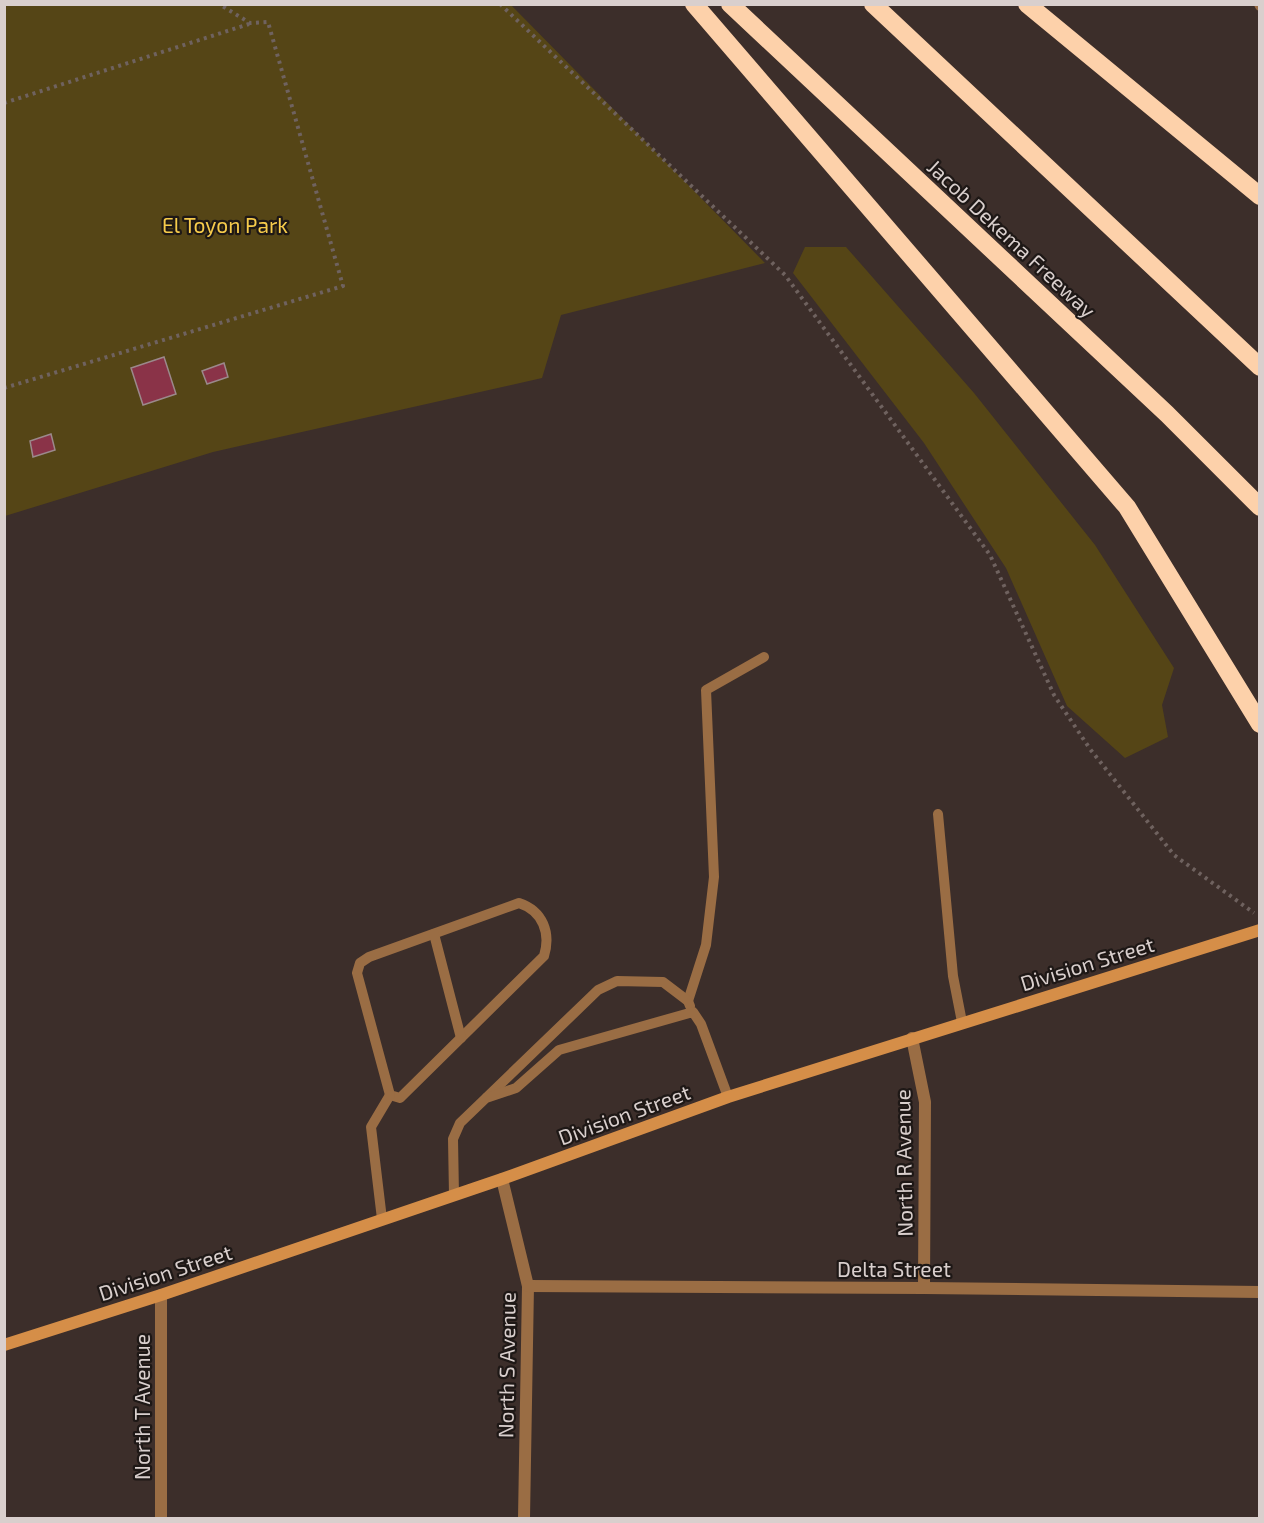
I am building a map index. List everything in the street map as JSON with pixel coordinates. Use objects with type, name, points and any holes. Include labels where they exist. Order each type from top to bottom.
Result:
[{"type":"highway","points":[[694,4],[1127,507],[1260,724]]},
{"type":"highway","name":"Jacob Dekema Freeway","points":[[730,4],[1167,414],[1260,507]]},
{"type":"highway","points":[[873,4],[1260,367]]},
{"type":"highway","points":[[1027,4],[1260,196]]},
{"type":"main road","name":"Division Street","points":[[4,1345],[161,1295],[502,1179],[728,1097],[1260,930]]},
{"type":"street","name":"North R Avenue","points":[[912,1038],[924,1102],[924,1288]]},
{"type":"street","name":"North S Avenue","points":[[502,1179],[528,1286],[524,1518]]},
{"type":"street","name":"Delta Street","points":[[528,1286],[1260,1292]]},
{"type":"street","name":"North T Avenue","points":[[161,1295],[161,1518]]},
{"type":"lane","points":[[690,1006],[706,945],[714,877],[706,690],[764,657]]},
{"type":"lane","points":[[938,814],[953,976],[962,1022]]},
{"type":"lane","points":[[382,1219],[371,1127],[390,1095],[357,973],[360,963],[369,957],[519,903],[529,906],[543,921],[547,933],[548,945],[544,956],[400,1098],[390,1095]]},
{"type":"lane","points":[[434,934],[461,1038]]},
{"type":"lane","points":[[454,1195],[453,1139],[460,1124],[598,990],[617,981],[663,982],[690,1006],[701,1024],[728,1097]]},
{"type":"lane","points":[[486,1098],[516,1088],[559,1050],[690,1006]]},
{"type":"path","points":[[219,4],[250,23]]},
{"type":"path","points":[[500,4],[786,275],[990,555],[1054,695],[1090,749],[1174,855],[1260,917]]},
{"type":"path","points":[[4,104],[250,23],[268,22],[343,286],[4,388]]},
{"type":"green space","name":"El Toyon Park","points":[[5,5],[511,5],[765,263],[561,315],[542,378],[213,452],[5,516]]},
{"type":"green space","points":[[805,247],[846,247],[974,393],[1095,545],[1174,668],[1162,705],[1168,737],[1125,758],[1067,706],[1006,568],[924,443],[793,273]]},
{"type":"building","points":[[164,357],[176,394],[143,405],[131,368]]},
{"type":"building","points":[[224,363],[228,377],[207,384],[202,371]]},
{"type":"building","points":[[51,434],[55,450],[33,457],[30,441]]}]
